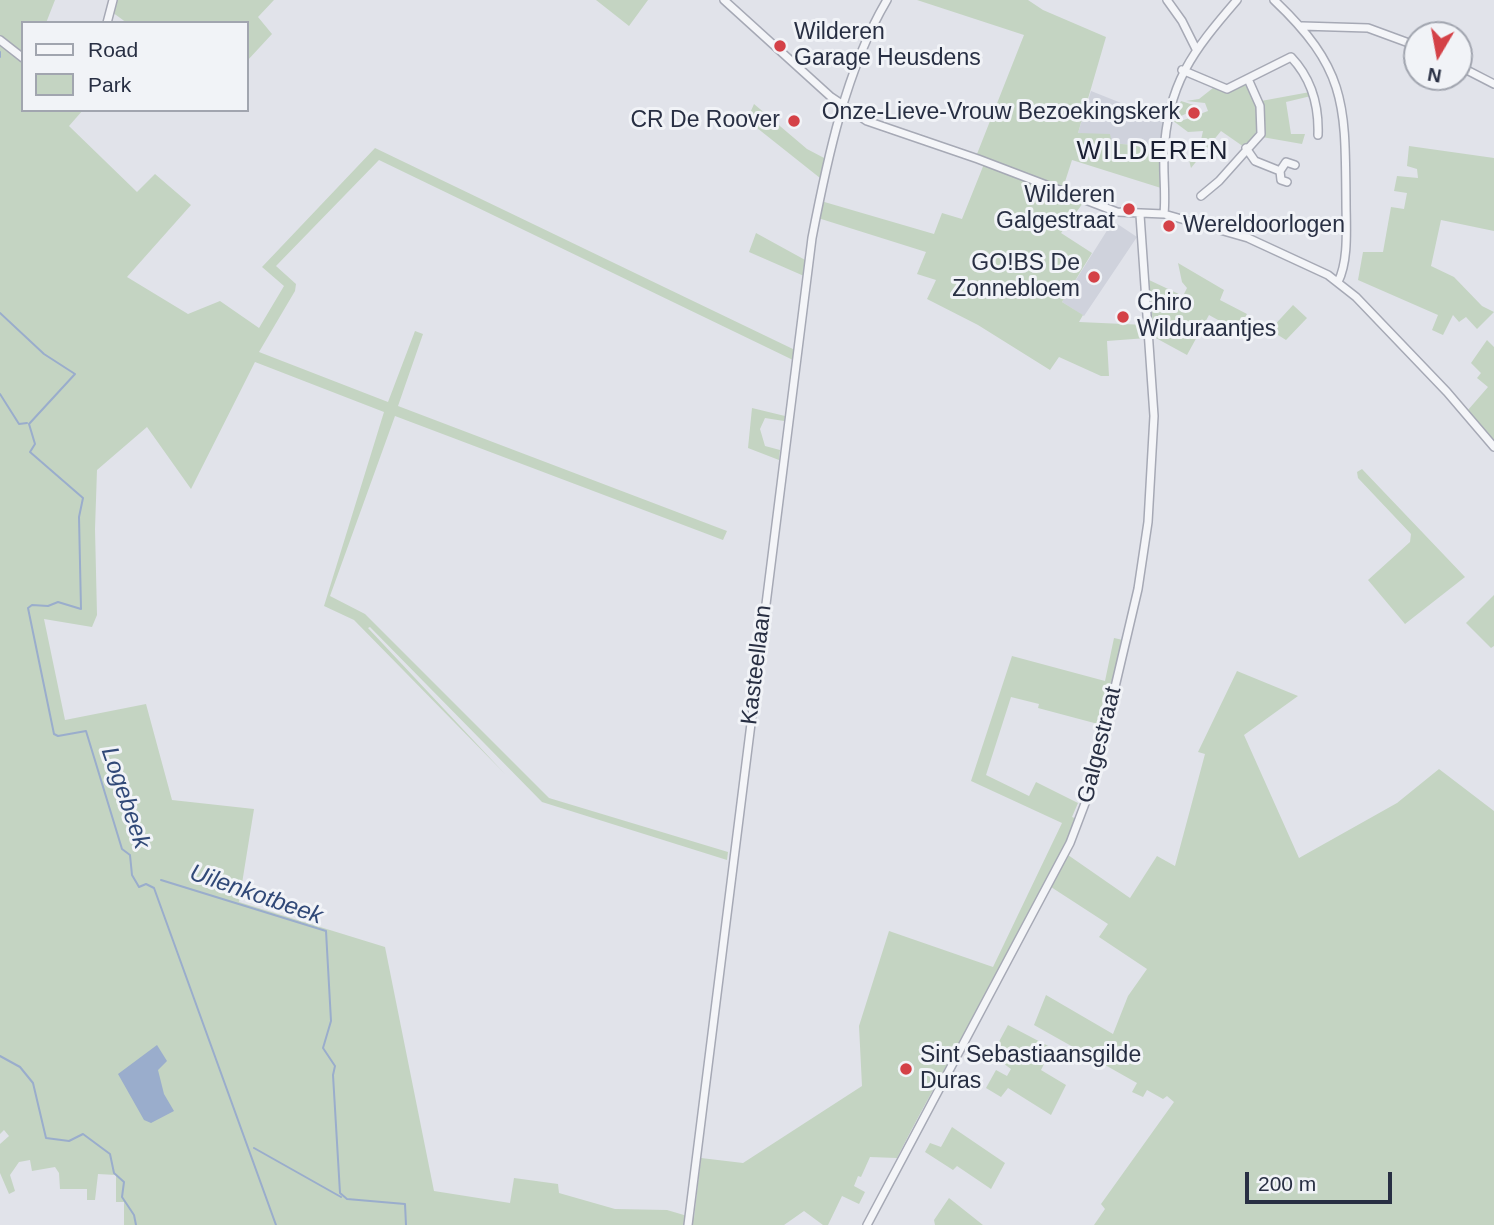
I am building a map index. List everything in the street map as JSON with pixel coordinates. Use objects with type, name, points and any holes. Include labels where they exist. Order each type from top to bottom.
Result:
[{"type":"street","points":[[108,21],[113,0]]},
{"type":"street","points":[[724,0],[844,108],[878,125],[978,159],[1106,208],[1140,215],[1164,214],[1248,238],[1338,282],[1447,391],[1494,447]]},
{"type":"street","name":"Kasteellaan","points":[[688,1225],[812,238],[823,180],[844,108],[864,45],[887,0]]},
{"type":"street","points":[[1167,0],[1182,21],[1196,49]]},
{"type":"street","points":[[1164,214],[1166,128],[1182,70],[1237,0]]},
{"type":"street","points":[[1274,0],[1302,26],[1327,63],[1343,106],[1345,239],[1338,282]]},
{"type":"street","points":[[1302,26],[1368,28],[1403,41]]},
{"type":"street","points":[[0,40],[21,56]]},
{"type":"street","points":[[1182,70],[1222,90],[1291,57],[1305,76],[1316,103],[1318,135]]},
{"type":"street","points":[[1473,73],[1494,84]]},
{"type":"street","points":[[1201,195],[1219,181],[1246,148],[1259,138],[1263,125],[1260,106],[1248,79]]},
{"type":"street","points":[[1246,148],[1255,161],[1280,171]]},
{"type":"street","points":[[1287,182],[1281,180],[1280,171],[1286,162],[1295,165]]},
{"type":"street","name":"Galgestraat","points":[[867,1225],[1070,843],[1093,785],[1138,589],[1151,496],[1152,380],[1140,215]]},
{"type":"shaded area","points":[[1091,91],[1164,120],[1162,148],[1112,143],[1078,133]]},
{"type":"shaded area","name":"GO!BS De Zonnebloem","points":[[1113,221],[1137,237],[1084,316],[1062,302]]},
{"type":"green space","points":[[0,0],[55,0],[47,21],[21,21],[21,53],[0,37]]},
{"type":"green space","points":[[115,0],[274,0],[258,17],[272,34],[248,60],[248,21],[124,21],[112,12]]},
{"type":"green space","points":[[596,0],[648,0],[629,26]]},
{"type":"green space","points":[[917,0],[1028,0],[1043,10],[1106,37],[1078,133],[1110,134],[1112,143],[1162,148],[1161,188],[1072,160],[1063,188],[977,154],[1024,35]]},
{"type":"green space","points":[[0,43],[21,59],[21,112],[81,112],[69,126],[137,192],[155,174],[191,205],[127,277],[188,314],[220,301],[259,328],[284,286],[262,267],[375,148],[795,350],[793,360],[379,160],[276,266],[296,284],[295,291],[259,352],[388,402],[415,331],[423,334],[398,406],[727,531],[723,540],[395,416],[330,596],[365,614],[549,798],[728,852],[727,860],[542,802],[370,627],[368,628],[505,774],[354,620],[324,606],[384,412],[255,362],[191,489],[147,427],[97,470],[97,615],[92,627],[44,619],[65,720],[146,704],[172,800],[254,809],[239,902],[385,947],[434,1191],[510,1203],[514,1178],[558,1184],[559,1193],[615,1209],[667,1210],[694,1218],[701,1158],[743,1163],[862,1086],[859,1026],[889,931],[993,967],[1062,823],[971,781],[1012,656],[1105,681],[1114,638],[1123,640],[1111,692],[1105,692],[1098,724],[1038,708],[1039,704],[1011,697],[986,775],[1029,796],[1036,782],[1078,803],[1072,817],[1077,819],[1035,905],[897,1158],[870,1157],[854,1186],[865,1192],[859,1204],[842,1196],[828,1225],[823,1225],[804,1211],[784,1225],[124,1225],[124,1202],[116,1202],[116,1175],[98,1174],[95,1200],[87,1200],[87,1189],[60,1189],[59,1173],[55,1167],[32,1171],[30,1160],[19,1162],[10,1175],[15,1191],[9,1194],[0,1173],[0,1144],[9,1136],[4,1130],[0,1134]]},
{"type":"green space","points":[[1245,85],[1258,109],[1256,134],[1244,147],[1221,131],[1191,168],[1189,160],[1201,140],[1203,131],[1188,132],[1172,120],[1181,101],[1200,107],[1179,117],[1181,121],[1208,111],[1205,103],[1186,101],[1199,99],[1213,88],[1227,92]]},
{"type":"green space","points":[[1310,92],[1311,96],[1286,102],[1291,134],[1305,134],[1302,144],[1262,137],[1265,126],[1261,101]]},
{"type":"green space","points":[[754,104],[807,149],[826,159],[820,178],[747,120]]},
{"type":"green space","points":[[1409,146],[1494,158],[1494,231],[1441,220],[1431,266],[1454,277],[1482,306],[1494,312],[1477,329],[1466,317],[1459,322],[1453,315],[1443,335],[1432,330],[1438,315],[1358,280],[1363,252],[1383,252],[1391,207],[1404,209],[1407,193],[1394,191],[1397,176],[1418,178],[1417,169],[1407,166]]},
{"type":"green space","points":[[984,164],[1083,203],[1061,233],[1092,253],[1062,302],[1083,315],[1079,322],[1146,325],[1147,338],[1107,341],[1109,376],[1101,376],[1059,357],[1050,370],[978,325],[927,299],[936,280],[917,274],[926,252],[818,218],[821,201],[934,234],[942,213],[962,219]]},
{"type":"green space","points":[[756,233],[807,261],[804,276],[749,252]]},
{"type":"green space","points":[[1178,263],[1224,290],[1220,300],[1247,314],[1238,331],[1209,315],[1187,355],[1154,337],[1149,280],[1183,296],[1187,288],[1182,282]]},
{"type":"green space","points":[[1293,305],[1307,318],[1286,340],[1270,330]]},
{"type":"green space","points":[[1487,340],[1494,347],[1494,442],[1468,410],[1488,387],[1477,378],[1481,373],[1471,363]]},
{"type":"green space","points":[[752,408],[785,416],[784,421],[765,418],[760,429],[765,446],[780,450],[779,460],[748,448]]},
{"type":"green space","points":[[1362,469],[1465,577],[1405,624],[1368,580],[1410,542],[1411,534],[1358,478],[1357,472]]},
{"type":"green space","points":[[1494,595],[1494,646],[1491,648],[1466,623]]},
{"type":"green space","points":[[1237,671],[1298,696],[1244,735],[1299,858],[1397,803],[1439,769],[1494,811],[1494,1225],[1094,1225],[1105,1209],[1101,1204],[1174,1102],[1167,1096],[1163,1099],[1147,1090],[1143,1097],[1132,1092],[1137,1083],[1034,1025],[1046,995],[1113,1034],[1128,996],[1147,969],[1099,937],[1108,924],[1051,887],[1068,855],[1130,898],[1157,856],[1175,866],[1205,754],[1198,752]]},
{"type":"green space","points":[[1008,1025],[1052,1048],[1041,1070],[1066,1085],[1051,1115],[1008,1088],[1001,1097],[986,1088],[996,1070],[1007,1076],[1011,1069],[996,1058],[999,1052],[995,1049]]},
{"type":"green space","points":[[952,1127],[1005,1163],[991,1189],[957,1166],[953,1170],[925,1152],[930,1143],[941,1147]]},
{"type":"green space","points":[[949,1198],[983,1225],[935,1225],[934,1220]]},
{"type":"water","points":[[157,1045],[167,1061],[158,1070],[164,1094],[174,1111],[151,1123],[144,1120],[118,1074]]},
{"type":"waterway","name":"Logebeek","points":[[0,52],[0,57]]},
{"type":"waterway","name":"Logebeek","points":[[0,313],[44,354],[75,374],[29,424],[35,444],[30,452],[83,498],[79,517],[81,609],[58,602],[48,606],[32,605],[28,608],[54,734],[58,736],[86,731],[122,849],[130,855],[132,875],[139,887],[146,884],[154,888],[276,1225]]},
{"type":"waterway","name":"Logebeek","points":[[0,394],[19,424],[27,423]]},
{"type":"waterway","name":"Uilenkotbeek","points":[[161,880],[326,931],[331,1021],[323,1048],[335,1066],[333,1075],[340,1193],[347,1199],[405,1204],[406,1225]]},
{"type":"waterway","points":[[0,1056],[20,1067],[33,1083],[46,1138],[69,1141],[83,1134],[110,1154],[114,1173],[124,1182],[122,1197],[134,1215],[136,1225]]},
{"type":"waterway","points":[[254,1148],[341,1197]]},
{"type":"place","name":"Wilderen Garage Heusdens","points":[[780,46]]},
{"type":"place","name":"Onze-Lieve-Vrouw Bezoekingskerk","points":[[1194,113]]},
{"type":"place","name":"CR De Roover","points":[[794,121]]},
{"type":"place","name":"Wilderen Galgestraat","points":[[1129,209]]},
{"type":"place","name":"Wereldoorlogen","points":[[1169,226]]},
{"type":"place","name":"GO!BS De Zonnebloem","points":[[1094,277]]},
{"type":"place","name":"Chiro Wilduraantjes","points":[[1123,317]]},
{"type":"place","name":"Sint Sebastiaansgilde Duras","points":[[906,1069]]},
{"type":"district","name":"WILDEREN","points":[[1153,152]]}]
